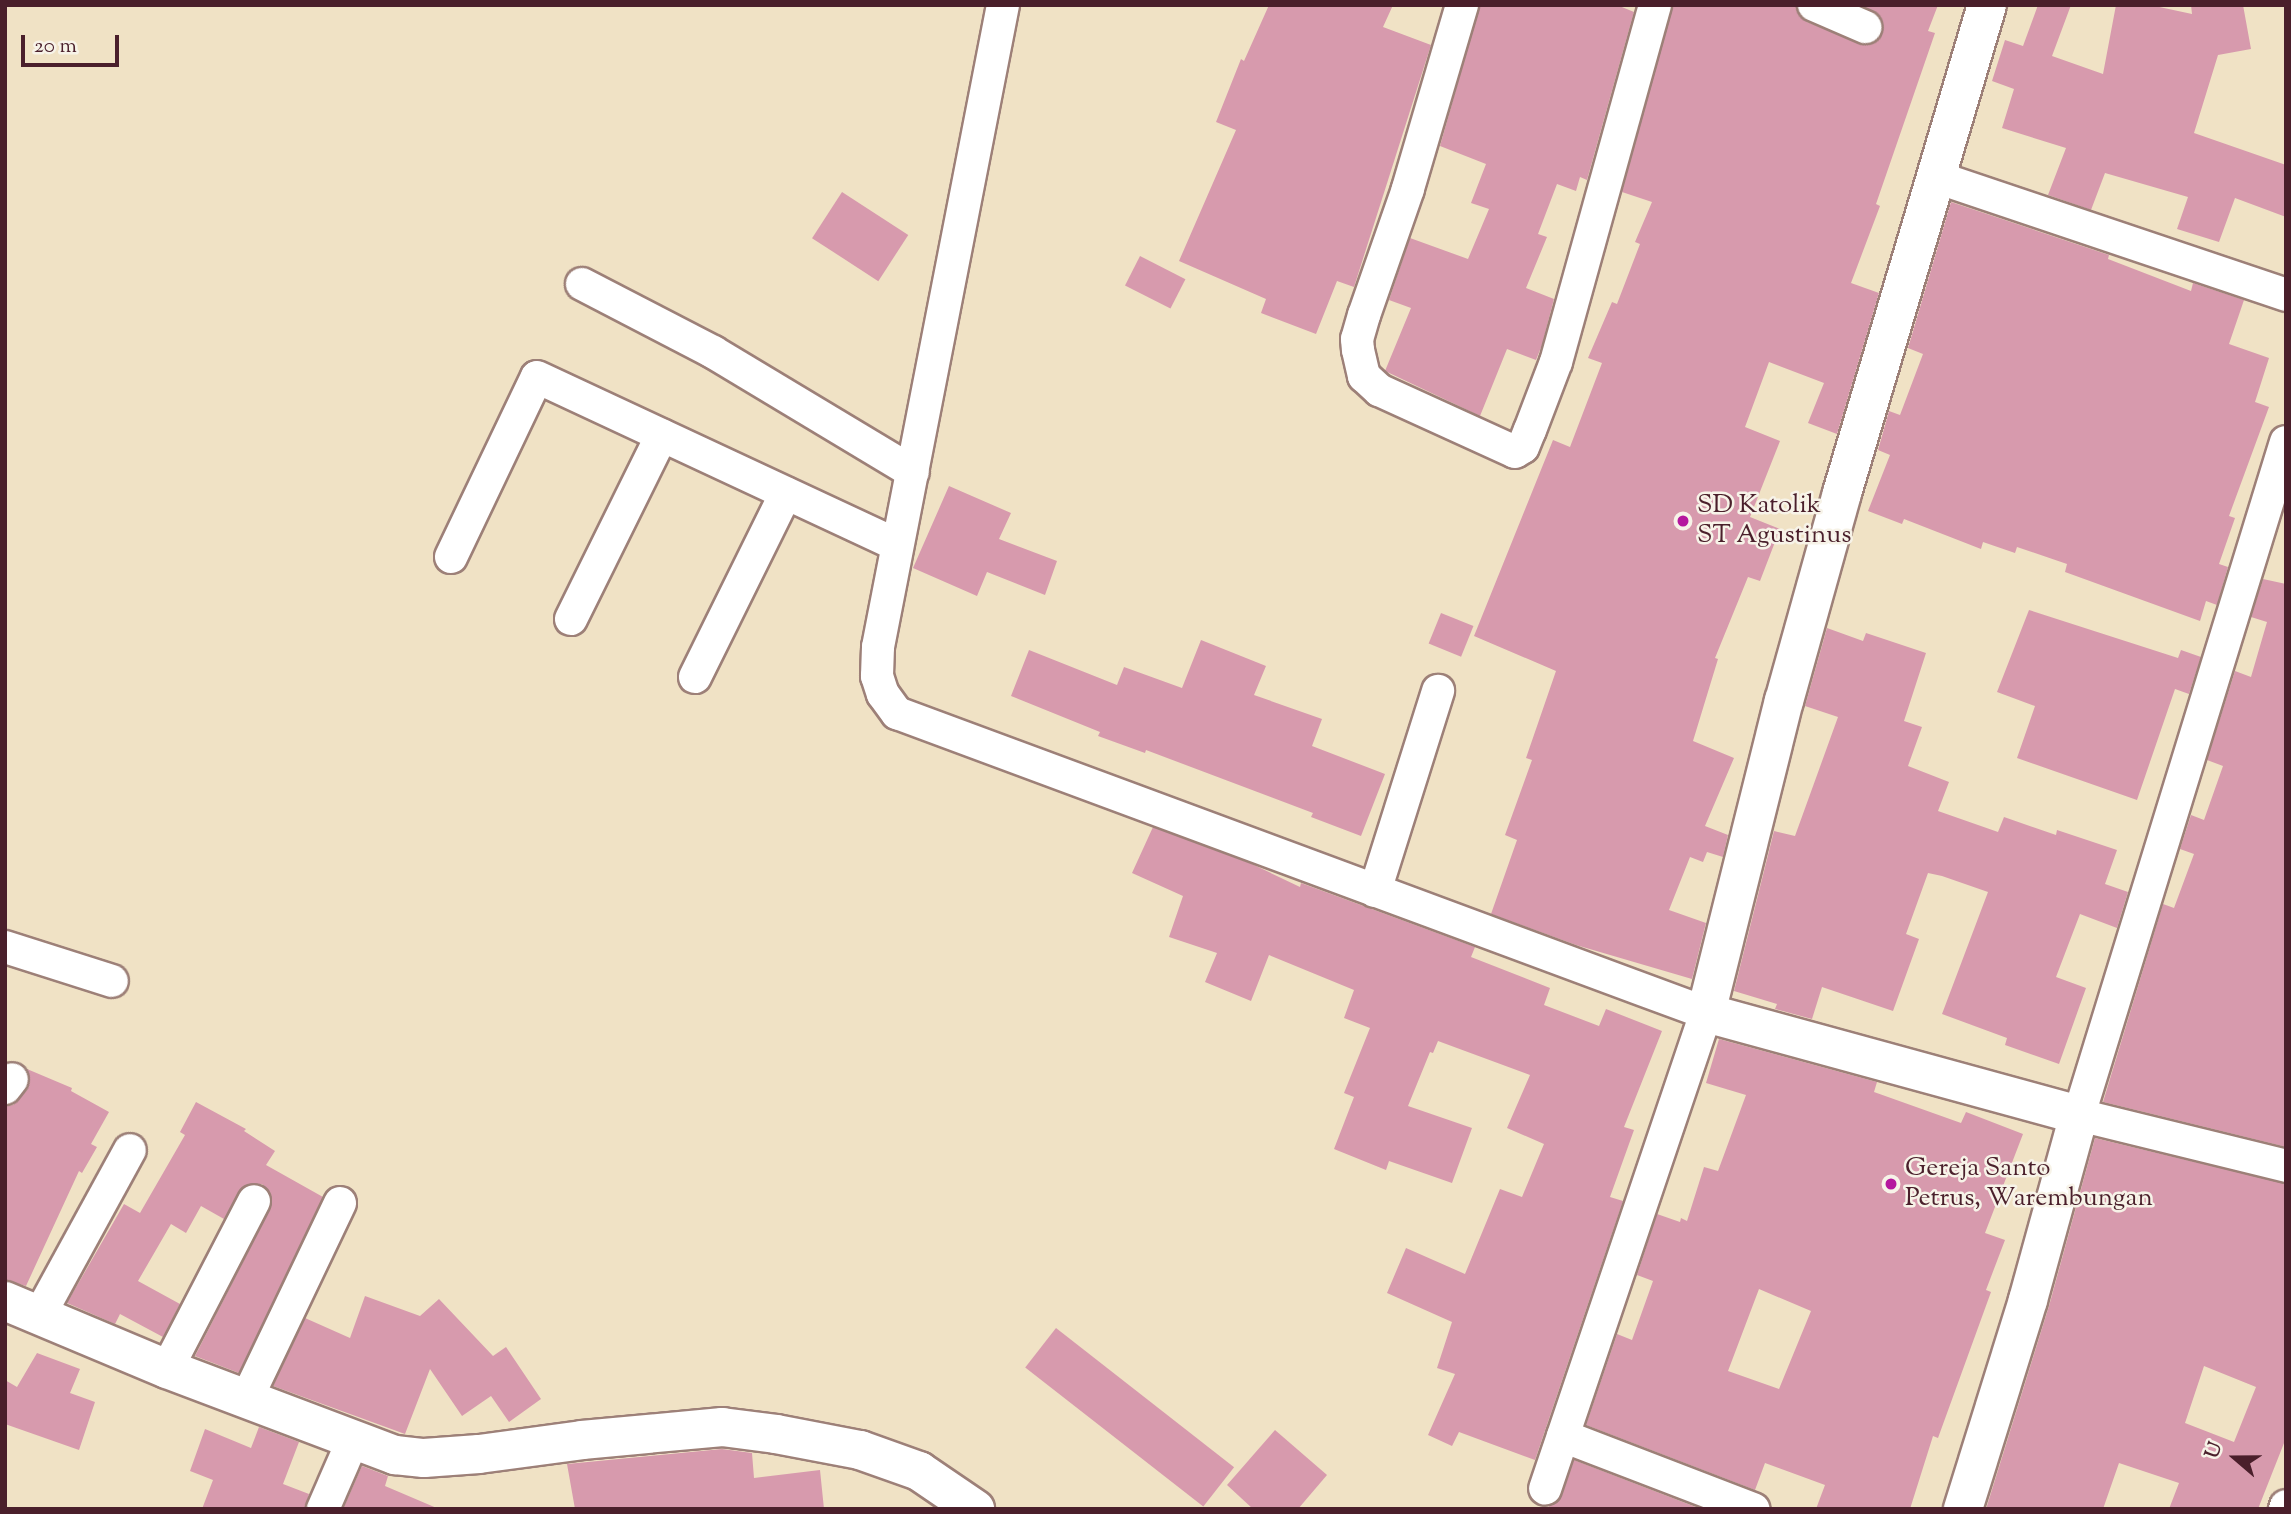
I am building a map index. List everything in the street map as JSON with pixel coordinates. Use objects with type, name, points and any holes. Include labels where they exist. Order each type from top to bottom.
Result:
[{"type":"street","points":[[1003,5],[878,647],[877,676],[883,694],[897,713],[1706,1013],[2079,1115],[2286,1166]]},
{"type":"street","points":[[1462,5],[1408,189],[1364,315],[1357,340],[1358,350],[1364,376],[1379,390],[1515,452],[1522,447],[1530,430],[1556,362],[1655,5]]},
{"type":"street","points":[[1814,5],[1865,27]]},
{"type":"street","points":[[1545,1489],[1706,1013],[1784,701],[1842,493],[1987,5]]},
{"type":"street","points":[[1936,177],[2286,295]]},
{"type":"street","points":[[582,284],[713,352],[913,472]]},
{"type":"street","points":[[451,557],[537,377],[897,545]]},
{"type":"street","points":[[571,619],[662,435]]},
{"type":"street","points":[[1963,1509],[2028,1300],[2079,1115],[2286,442]]},
{"type":"street","points":[[695,677],[786,494]]},
{"type":"street","points":[[1375,891],[1438,691]]},
{"type":"street","points":[[5,947],[112,981]]},
{"type":"street","points":[[39,1317],[130,1150]]},
{"type":"street","points":[[167,1369],[254,1201]]},
{"type":"street","points":[[247,1398],[340,1203]]},
{"type":"street","points":[[5,1301],[167,1369],[395,1455],[424,1458],[722,1427],[860,1450],[919,1471],[975,1509]]},
{"type":"street","points":[[1563,1436],[1752,1509]]},
{"type":"street","points":[[323,1509],[353,1440]]},
{"type":"building","points":[[1269,5],[1393,5],[1383,27],[1431,45],[1354,287],[1337,281],[1316,334],[1261,313],[1266,299],[1179,261],[1236,130],[1216,122],[1241,59],[1244,61]]},
{"type":"building","points":[[1480,5],[1617,5],[1634,12],[1587,180],[1580,177],[1576,191],[1557,184],[1538,234],[1547,237],[1526,288],[1554,299],[1542,345],[1536,360],[1507,349],[1480,416],[1385,371],[1411,308],[1389,300],[1410,238],[1468,259],[1489,209],[1471,203],[1486,164],[1440,146]]},
{"type":"building","points":[[1673,5],[1796,5],[1799,15],[1807,22],[1866,45],[1876,41],[1883,24],[1879,16],[1861,5],[1938,5],[1928,31],[1935,33],[1876,204],[1880,206],[1851,283],[1879,293],[1837,434],[1808,423],[1824,383],[1769,362],[1745,427],[1780,441],[1750,517],[1780,529],[1760,581],[1748,577],[1715,658],[1718,659],[1693,741],[1734,758],[1705,826],[1728,835],[1723,857],[1707,852],[1703,862],[1690,857],[1669,910],[1706,923],[1692,979],[1576,945],[1491,914],[1517,840],[1505,835],[1532,760],[1526,758],[1556,671],[1474,636],[1553,440],[1570,447],[1602,363],[1588,358],[1612,302],[1617,304],[1640,244],[1635,242],[1652,202],[1622,192]]},
{"type":"building","points":[[2038,5],[2071,5],[2052,56],[2103,74],[2116,5],[2150,5],[2192,14],[2191,5],[2243,5],[2251,49],[2218,55],[2194,133],[2286,165],[2286,217],[2235,198],[2219,242],[2177,229],[2188,197],[2105,173],[2091,210],[2048,195],[2066,148],[2002,128],[2014,89],[1992,81],[2005,40],[2023,46]]},
{"type":"building","points":[[842,192],[908,235],[878,281],[812,238]]},
{"type":"building","points":[[1951,202],[2109,255],[2108,259],[2191,291],[2193,283],[2244,300],[2229,344],[2269,358],[2255,402],[2269,407],[2229,516],[2235,518],[2219,564],[2228,567],[2217,605],[2206,601],[2200,621],[2065,572],[2067,564],[2017,547],[2015,553],[1983,542],[1981,549],[1904,519],[1902,524],[1868,511],[1890,455],[1878,450],[1889,411],[1900,415],[1923,354],[1908,348]]},
{"type":"building","points":[[1140,256],[1185,279],[1170,309],[1125,285]]},
{"type":"building","points":[[949,486],[1011,513],[999,539],[1057,561],[1045,595],[987,572],[977,596],[913,568]]},
{"type":"building","points":[[2263,579],[2286,584],[2286,1147],[2103,1102],[2163,904],[2174,908],[2194,854],[2180,849],[2191,815],[2204,820],[2223,766],[2207,760],[2235,671],[2251,677],[2267,622],[2251,617]]},
{"type":"building","points":[[2029,610],[2178,658],[2181,650],[2201,657],[2189,694],[2175,689],[2137,800],[2017,758],[2035,706],[1997,692]]},
{"type":"building","points":[[1441,613],[1473,626],[1461,657],[1429,644]]},
{"type":"building","points":[[1827,628],[1863,641],[1866,633],[1926,653],[1904,721],[1922,727],[1908,766],[1949,782],[1938,811],[1998,832],[2004,817],[2056,835],[2057,830],[2117,850],[2105,884],[2128,892],[2117,928],[2080,914],[2056,977],[2086,988],[2059,1064],[2005,1045],[2007,1038],[1942,1014],[1988,892],[1942,876],[1928,873],[1906,934],[1919,939],[1893,1011],[1822,987],[1812,1019],[1775,1009],[1777,1004],[1734,991],[1774,831],[1795,836],[1838,717],[1805,706]]},
{"type":"building","points":[[1201,640],[1266,666],[1254,695],[1322,719],[1312,746],[1385,774],[1361,836],[1311,817],[1313,813],[1146,750],[1145,753],[1098,736],[1100,732],[1011,696],[1029,650],[1117,685],[1124,667],[1182,688]]},
{"type":"building","points":[[1153,827],[1252,864],[1300,887],[1301,883],[1475,947],[1471,957],[1550,988],[1544,1005],[1599,1026],[1606,1009],[1662,1031],[1624,1127],[1634,1130],[1610,1197],[1623,1201],[1535,1460],[1459,1432],[1452,1446],[1428,1435],[1455,1374],[1437,1368],[1452,1322],[1387,1293],[1406,1248],[1465,1274],[1500,1189],[1522,1197],[1544,1144],[1507,1128],[1530,1075],[1438,1041],[1433,1053],[1430,1052],[1408,1106],[1472,1128],[1452,1183],[1389,1161],[1386,1170],[1334,1149],[1354,1097],[1344,1093],[1370,1028],[1344,1018],[1354,990],[1269,955],[1251,1001],[1205,982],[1217,953],[1169,937],[1183,896],[1132,873]]},
{"type":"building","points":[[1719,1039],[1877,1082],[1874,1092],[1961,1123],[1966,1112],[2023,1134],[1985,1233],[2005,1240],[1986,1290],[1991,1292],[1938,1438],[1933,1436],[1910,1509],[1816,1509],[1825,1485],[1765,1463],[1755,1490],[1586,1425],[1617,1334],[1632,1340],[1653,1281],[1637,1275],[1657,1214],[1680,1222],[1681,1218],[1687,1221],[1704,1167],[1718,1171],[1746,1095],[1706,1083]],"holes":[[[1759,1289],[1811,1311],[1779,1389],[1728,1371]]]},
{"type":"building","points":[[27,1069],[72,1088],[71,1091],[109,1112],[91,1144],[97,1147],[82,1173],[79,1171],[26,1286],[5,1280],[5,1106],[13,1105],[27,1090],[30,1081]]},
{"type":"building","points":[[196,1102],[246,1129],[244,1131],[275,1151],[266,1165],[323,1197],[239,1373],[195,1356],[270,1209],[270,1192],[262,1184],[244,1186],[224,1219],[201,1206],[186,1233],[171,1224],[138,1281],[180,1304],[163,1337],[120,1314],[115,1324],[67,1303],[124,1204],[140,1213],[185,1135],[180,1132]]},
{"type":"building","points":[[2095,1138],[2286,1184],[2286,1438],[2258,1509],[2169,1509],[2179,1483],[2119,1463],[2103,1509],[1986,1509],[2049,1306]],"holes":[[[2204,1366],[2256,1387],[2234,1442],[2185,1423]]]},
{"type":"building","points":[[365,1296],[420,1316],[439,1299],[493,1356],[506,1347],[541,1399],[509,1422],[491,1396],[462,1416],[430,1369],[405,1434],[273,1386],[305,1318],[350,1338]]},
{"type":"building","points":[[1056,1328],[1234,1467],[1203,1507],[1025,1367]]},
{"type":"building","points":[[37,1353],[80,1369],[70,1393],[95,1402],[79,1450],[5,1424],[5,1380],[17,1387]]},
{"type":"building","points":[[259,1427],[299,1442],[283,1484],[309,1494],[305,1509],[202,1509],[213,1480],[190,1471],[205,1429],[251,1448]]},
{"type":"building","points":[[1275,1430],[1327,1475],[1298,1509],[1253,1509],[1227,1485]]},
{"type":"building","points":[[722,1449],[752,1453],[754,1478],[820,1470],[824,1509],[575,1509],[567,1464]]},
{"type":"building","points":[[1574,1460],[1701,1509],[1546,1509],[1562,1495]]},
{"type":"building","points":[[362,1466],[388,1476],[385,1486],[439,1509],[343,1509]]},
{"type":"place","name":"SD Katolik ST Agustinus","points":[[1683,521]]},
{"type":"place","name":"Gereja Santo Petrus, Warembungan","points":[[1891,1184]]}]
